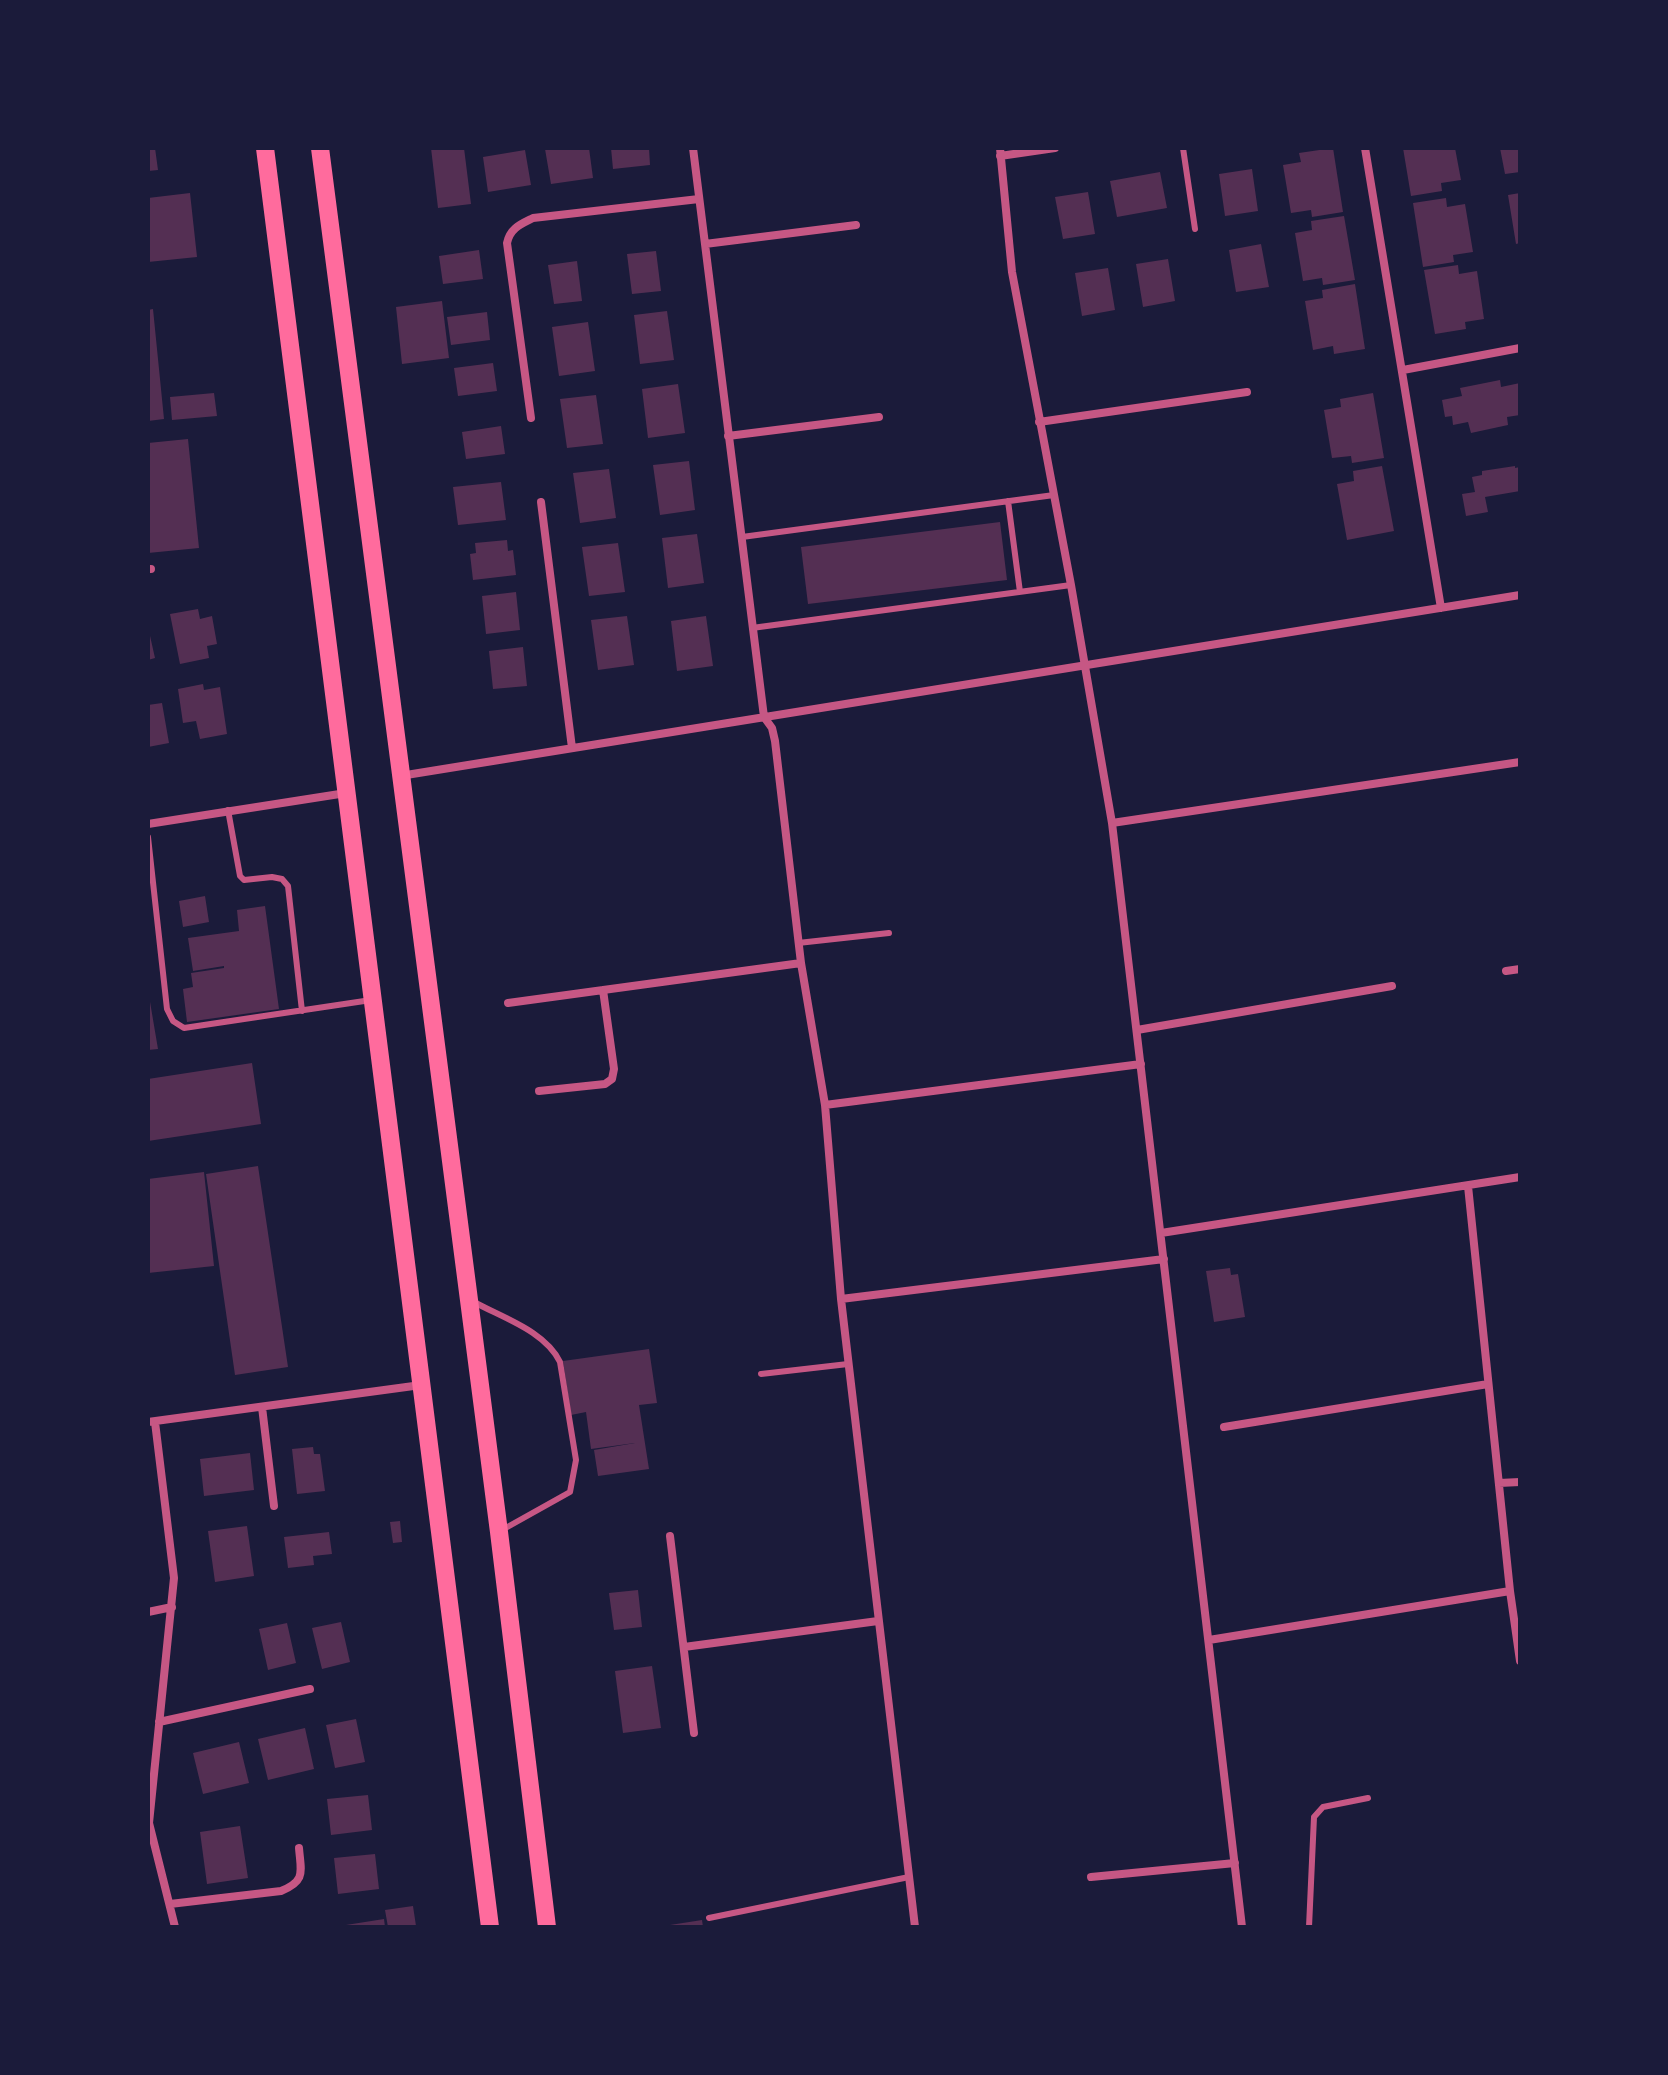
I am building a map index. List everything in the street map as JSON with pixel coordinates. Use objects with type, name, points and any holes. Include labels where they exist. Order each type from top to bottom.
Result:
[{"type":"highway","points":[[265,148],[490,1927]]},
{"type":"highway","points":[[320,148],[547,1927]]},
{"type":"street","points":[[693,148],[764,717],[772,728],[775,741],[798,943],[825,1105],[848,1364],[915,1927]]},
{"type":"street","points":[[1055,148],[1000,152],[1012,272],[1086,665],[1112,823],[1242,1927]]},
{"type":"street","points":[[1365,148],[1441,608]]},
{"type":"street","points":[[531,418],[507,243],[515,227],[533,218],[699,199]]},
{"type":"street","points":[[705,244],[856,225]]},
{"type":"street","points":[[1403,370],[1520,348]]},
{"type":"street","points":[[1039,422],[1247,392]]},
{"type":"street","points":[[728,436],[879,417]]},
{"type":"street","points":[[541,502],[572,748]]},
{"type":"street","points":[[399,776],[1520,595]]},
{"type":"street","points":[[1112,823],[1520,762]]},
{"type":"street","points":[[148,824],[346,793]]},
{"type":"street","points":[[508,1003],[801,963]]},
{"type":"street","points":[[1506,971],[1520,969]]},
{"type":"street","points":[[1137,1030],[1392,986]]},
{"type":"street","points":[[539,1091],[605,1084],[612,1079],[614,1069],[603,990]]},
{"type":"street","points":[[825,1105],[1141,1064]]},
{"type":"street","points":[[1161,1233],[1520,1177]]},
{"type":"street","points":[[1468,1186],[1520,1661]]},
{"type":"street","points":[[841,1299],[1164,1259]]},
{"type":"street","points":[[1224,1427],[1488,1384]]},
{"type":"street","points":[[175,1927],[148,1823],[174,1578],[152,1422],[423,1385]]},
{"type":"street","points":[[262,1407],[274,1506]]},
{"type":"street","points":[[1499,1483],[1520,1482]]},
{"type":"street","points":[[670,1536],[694,1733]]},
{"type":"street","points":[[1209,1640],[1510,1591]]},
{"type":"street","points":[[148,1612],[172,1607]]},
{"type":"street","points":[[684,1647],[878,1621]]},
{"type":"street","points":[[159,1722],[310,1689]]},
{"type":"street","points":[[170,1904],[281,1891],[294,1886],[301,1871],[299,1848]]},
{"type":"street","points":[[1091,1877],[1235,1863]]},
{"type":"lane","points":[[1183,148],[1195,229]]},
{"type":"lane","points":[[742,537],[1054,495]]},
{"type":"lane","points":[[1008,501],[1020,592]]},
{"type":"lane","points":[[752,628],[1071,585]]},
{"type":"lane","points":[[228,810],[240,876],[244,880],[282,879],[288,886],[302,1011]]},
{"type":"lane","points":[[148,837],[167,1009],[173,1021],[184,1028],[371,1000]]},
{"type":"lane","points":[[798,943],[889,933]]},
{"type":"lane","points":[[468,1299],[545,1341],[555,1352],[560,1362],[576,1460],[570,1492],[499,1532]]},
{"type":"lane","points":[[761,1374],[848,1364]]},
{"type":"lane","points":[[1309,1927],[1314,1817],[1323,1807],[1368,1798]]},
{"type":"lane","points":[[709,1918],[909,1877]]},
{"type":"building","points":[[148,148],[155,148],[158,170],[148,171]]},
{"type":"building","points":[[431,148],[464,148],[471,204],[438,208]]},
{"type":"building","points":[[589,148],[593,178],[551,184],[545,149]]},
{"type":"building","points":[[611,148],[649,148],[650,165],[613,169]]},
{"type":"building","points":[[1333,148],[1343,212],[1312,217],[1311,210],[1291,213],[1283,165],[1301,162],[1299,153]]},
{"type":"building","points":[[1403,148],[1455,148],[1461,180],[1441,183],[1442,191],[1411,196]]},
{"type":"building","points":[[1500,148],[1520,148],[1520,172],[1505,174]]},
{"type":"building","points":[[525,150],[531,185],[488,192],[483,157]]},
{"type":"building","points":[[1252,169],[1258,211],[1225,216],[1219,174]]},
{"type":"building","points":[[1160,172],[1167,208],[1117,217],[1110,181]]},
{"type":"building","points":[[1088,192],[1095,234],[1063,239],[1055,197]]},
{"type":"building","points":[[190,193],[197,257],[148,262],[148,198]]},
{"type":"building","points":[[1520,193],[1520,243],[1516,244],[1508,195]]},
{"type":"building","points":[[1446,198],[1447,207],[1465,204],[1473,252],[1453,255],[1454,262],[1423,267],[1413,203]]},
{"type":"building","points":[[1344,216],[1355,280],[1323,285],[1322,278],[1303,281],[1295,233],[1312,230],[1311,221]]},
{"type":"building","points":[[1261,244],[1269,287],[1236,292],[1229,250]]},
{"type":"building","points":[[479,250],[483,279],[443,284],[439,256]]},
{"type":"building","points":[[656,251],[661,291],[632,294],[627,254]]},
{"type":"building","points":[[1168,259],[1175,301],[1143,307],[1136,264]]},
{"type":"building","points":[[577,261],[582,301],[554,304],[548,265]]},
{"type":"building","points":[[1458,265],[1459,274],[1477,271],[1484,319],[1465,322],[1466,329],[1435,334],[1424,270]]},
{"type":"building","points":[[1108,268],[1115,310],[1082,316],[1075,273]]},
{"type":"building","points":[[1355,284],[1365,349],[1334,354],[1333,346],[1313,350],[1305,301],[1323,298],[1322,290]]},
{"type":"building","points":[[442,301],[449,358],[402,364],[396,307]]},
{"type":"building","points":[[153,309],[164,419],[148,421],[148,310]]},
{"type":"building","points":[[667,311],[674,360],[640,364],[634,315]]},
{"type":"building","points":[[487,312],[490,340],[451,345],[447,317]]},
{"type":"building","points":[[588,322],[595,371],[559,376],[552,327]]},
{"type":"building","points":[[493,363],[497,391],[458,396],[454,368]]},
{"type":"building","points":[[1500,380],[1501,387],[1520,383],[1520,415],[1507,417],[1508,425],[1471,433],[1468,422],[1453,425],[1452,416],[1445,417],[1442,400],[1462,396],[1460,388]]},
{"type":"building","points":[[678,384],[685,433],[648,438],[642,389]]},
{"type":"building","points":[[214,393],[217,416],[172,420],[170,397]]},
{"type":"building","points":[[1373,393],[1384,458],[1352,463],[1351,456],[1332,458],[1324,410],[1341,407],[1340,399]]},
{"type":"building","points":[[596,395],[603,444],[567,448],[560,399]]},
{"type":"building","points":[[501,426],[505,454],[466,459],[462,432]]},
{"type":"building","points":[[188,439],[199,548],[148,553],[148,443]]},
{"type":"building","points":[[689,461],[695,510],[660,515],[653,465]]},
{"type":"building","points":[[1382,466],[1394,531],[1347,540],[1337,484],[1354,481],[1353,471]]},
{"type":"building","points":[[1520,467],[1520,491],[1485,497],[1488,512],[1466,516],[1462,494],[1475,492],[1472,477],[1482,475],[1482,471]]},
{"type":"building","points":[[609,469],[616,518],[580,523],[573,473]]},
{"type":"building","points":[[501,482],[506,520],[458,525],[453,487]]},
{"type":"building","points":[[1000,522],[1007,580],[808,604],[801,547]]},
{"type":"building","points":[[697,534],[704,583],[668,588],[662,538]]},
{"type":"building","points":[[507,540],[508,551],[513,550],[516,575],[473,580],[470,554],[476,553],[475,543]]},
{"type":"building","points":[[618,543],[625,592],[589,596],[582,547]]},
{"type":"building","points":[[516,592],[520,630],[486,634],[482,596]]},
{"type":"building","points":[[198,609],[200,619],[212,616],[217,644],[207,646],[209,658],[180,664],[170,614]]},
{"type":"building","points":[[627,616],[634,665],[598,670],[591,620]]},
{"type":"building","points":[[706,616],[713,666],[677,671],[671,621]]},
{"type":"building","points":[[148,627],[155,658],[148,660]]},
{"type":"building","points":[[523,647],[527,686],[493,689],[489,651]]},
{"type":"building","points":[[203,684],[204,690],[220,687],[227,734],[200,739],[196,721],[183,723],[178,689]]},
{"type":"building","points":[[162,703],[169,743],[148,747],[148,705]]},
{"type":"building","points":[[205,896],[209,922],[183,927],[179,901]]},
{"type":"building","points":[[265,906],[279,1009],[187,1022],[183,989],[193,987],[191,973],[224,968],[193,971],[188,938],[239,931],[237,910]]},
{"type":"building","points":[[148,990],[158,1049],[148,1050]]},
{"type":"building","points":[[252,1063],[261,1124],[148,1141],[148,1079]]},
{"type":"building","points":[[258,1166],[288,1367],[235,1375],[206,1174]]},
{"type":"building","points":[[204,1172],[214,1266],[148,1273],[148,1179]]},
{"type":"building","points":[[1230,1268],[1231,1275],[1238,1274],[1245,1317],[1214,1322],[1206,1271]]},
{"type":"building","points":[[649,1349],[657,1403],[639,1405],[649,1469],[598,1476],[594,1450],[635,1443],[591,1449],[586,1412],[571,1415],[563,1361]]},
{"type":"building","points":[[313,1447],[314,1454],[320,1454],[325,1491],[297,1494],[292,1449]]},
{"type":"building","points":[[250,1453],[254,1490],[204,1496],[200,1459]]},
{"type":"building","points":[[400,1521],[402,1542],[393,1543],[390,1522]]},
{"type":"building","points":[[247,1526],[254,1576],[215,1582],[208,1531]]},
{"type":"building","points":[[329,1532],[332,1554],[313,1556],[314,1565],[288,1568],[284,1537]]},
{"type":"building","points":[[638,1590],[642,1627],[614,1630],[609,1593]]},
{"type":"building","points":[[341,1622],[350,1662],[322,1669],[312,1628]]},
{"type":"building","points":[[287,1623],[296,1663],[268,1670],[259,1629]]},
{"type":"building","points":[[652,1666],[661,1728],[623,1733],[615,1671]]},
{"type":"building","points":[[356,1719],[365,1762],[335,1768],[326,1725]]},
{"type":"building","points":[[305,1728],[314,1769],[268,1780],[258,1739]]},
{"type":"building","points":[[239,1742],[249,1783],[203,1794],[193,1753]]},
{"type":"building","points":[[368,1795],[372,1830],[331,1835],[327,1799]]},
{"type":"building","points":[[240,1826],[248,1878],[207,1884],[200,1832]]},
{"type":"building","points":[[375,1854],[379,1889],[338,1894],[334,1858]]},
{"type":"building","points":[[413,1906],[416,1926],[388,1927],[385,1910]]},
{"type":"building","points":[[384,1919],[385,1927],[346,1927],[346,1925]]},
{"type":"building","points":[[702,1920],[703,1927],[670,1925]]}]
